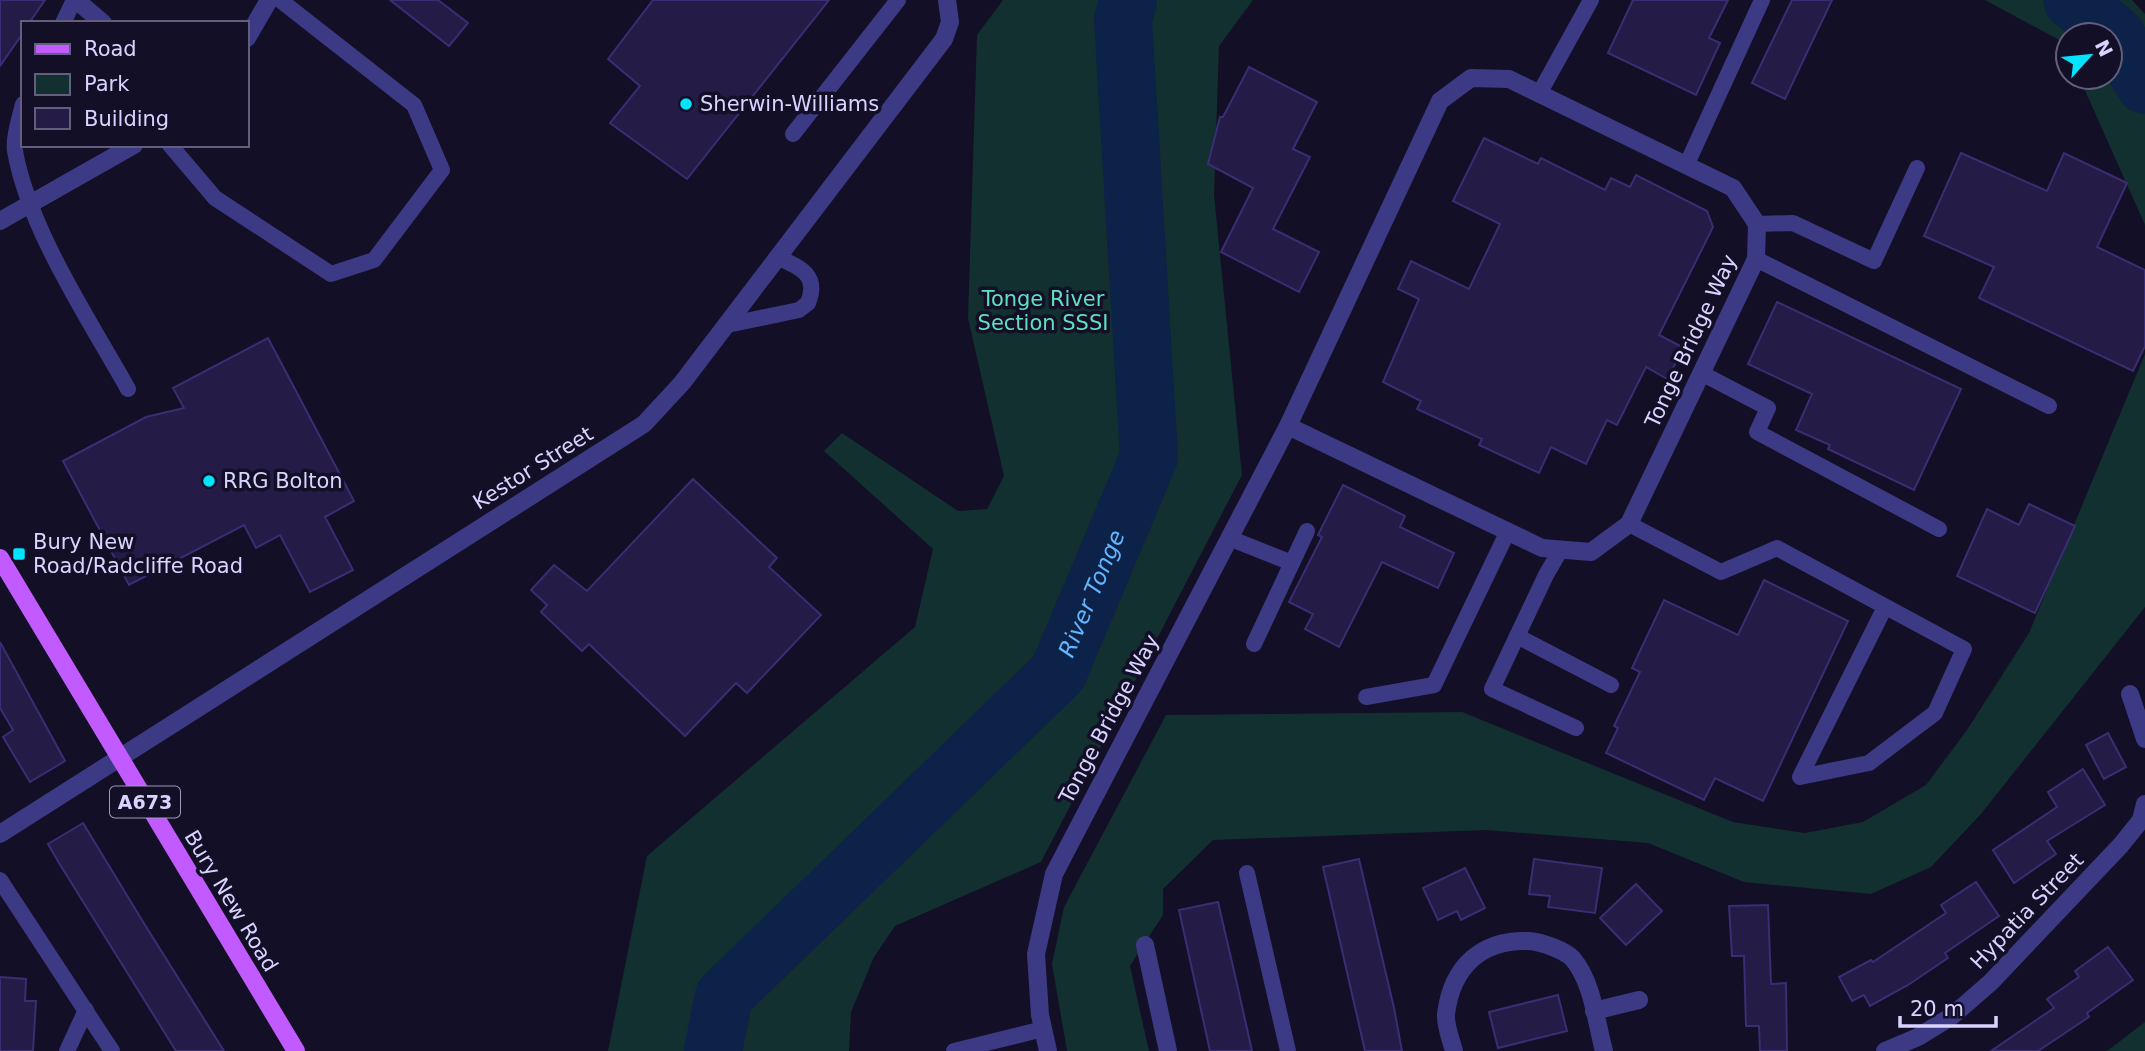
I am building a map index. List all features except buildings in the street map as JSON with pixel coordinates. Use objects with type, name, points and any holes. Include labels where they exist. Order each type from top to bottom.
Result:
[{"type":"main road","name":"Bury New Road","points":[[0,559],[290,1049]]},
{"type":"street","points":[[75,0],[101,21]]},
{"type":"street","points":[[248,36],[269,0]]},
{"type":"street","name":"Kestor Street","points":[[0,834],[117,757],[644,424],[682,383],[944,39],[950,22],[947,0]]},
{"type":"street","name":"Tonge Bridge Way","points":[[1048,1051],[1043,1029],[1036,954],[1054,874],[1288,426],[1440,101],[1471,78],[1509,79],[1733,188],[1757,224],[1756,259],[1629,524],[1591,552],[1542,548],[1288,426]]},
{"type":"street","points":[[0,221],[131,147]]},
{"type":"street","points":[[2130,694],[2142,719],[2145,740]]},
{"type":"street","name":"Hypatia Street","points":[[1885,1051],[1918,1037],[1952,1016],[1991,982],[2122,845],[2141,820],[2145,803]]},
{"type":"street","points":[[1454,1051],[1446,1016],[1455,980],[1476,953],[1505,940],[1538,942],[1572,957],[1586,982],[1604,1051]]},
{"type":"street","points":[[1144,945],[1168,1051]]},
{"type":"street","points":[[1594,1011],[1639,1000]]},
{"type":"lane","points":[[64,21],[75,0]]},
{"type":"lane","points":[[172,147],[215,198],[331,274],[374,260],[407,220],[442,170],[414,105],[280,0]]},
{"type":"lane","points":[[793,134],[898,0]]},
{"type":"lane","points":[[1539,94],[1591,0]]},
{"type":"lane","points":[[1686,166],[1762,0]]},
{"type":"lane","points":[[21,114],[14,149],[31,204],[64,276],[128,389]]},
{"type":"lane","points":[[1757,224],[1793,223],[1874,261],[1917,168]]},
{"type":"lane","points":[[727,325],[799,310],[808,303],[812,283],[808,274],[802,267],[779,258]]},
{"type":"lane","points":[[1756,259],[2049,406]]},
{"type":"lane","points":[[1702,373],[1768,408],[1757,432],[1939,529]]},
{"type":"lane","points":[[1629,524],[1721,572],[1777,548],[1964,649],[1935,713],[1869,763],[1800,776],[1885,607]]},
{"type":"lane","points":[[1254,644],[1307,531]]},
{"type":"lane","points":[[1366,697],[1434,685],[1508,531]]},
{"type":"lane","points":[[1229,538],[1292,564]]},
{"type":"lane","points":[[1561,549],[1492,688],[1576,727]]},
{"type":"lane","points":[[1517,636],[1611,685]]},
{"type":"lane","points":[[1247,873],[1288,1051]]},
{"type":"lane","points":[[0,880],[112,1051]]},
{"type":"lane","points":[[67,1051],[86,1010]]},
{"type":"lane","points":[[954,1051],[986,1046],[1043,1029]]},
{"type":"green space","name":"Tonge River Section SSSI","points":[[1003,0],[1253,0],[1219,46],[1214,195],[1242,475],[1041,862],[895,926],[874,957],[851,1012],[849,1051],[608,1051],[647,856],[915,627],[933,549],[824,451],[842,433],[958,511],[987,509],[1004,476],[968,318],[977,35]]},
{"type":"green space","points":[[1985,0],[2132,0],[2145,14],[2145,225],[2085,91],[2124,91],[2124,21],[2054,21],[2054,37]]},
{"type":"green space","points":[[2145,354],[2145,607],[1981,814],[1931,867],[1871,894],[1744,882],[1648,843],[1487,830],[1213,840],[1163,889],[1163,915],[1130,966],[1149,1051],[1067,1051],[1052,964],[1064,907],[1166,715],[1462,712],[1733,822],[1805,833],[1863,822],[1926,785],[1967,730],[2029,633]]},
{"type":"green space","points":[[2145,1022],[2145,1051],[2107,1051]]},
{"type":"waterway","name":"River Tonge","points":[[713,1051],[724,996],[1058,673],[1149,457],[1123,20],[1128,0]]},
{"type":"waterway","name":"River Tonge","points":[[2072,0],[2115,34],[2145,85]]},
{"type":"place","name":"Sherwin-Williams","points":[[686,104]]},
{"type":"place","name":"RRG Bolton","points":[[209,481]]},
{"type":"place","name":"Bury New Road/Radcliffe Road","points":[[19,554]]}]
